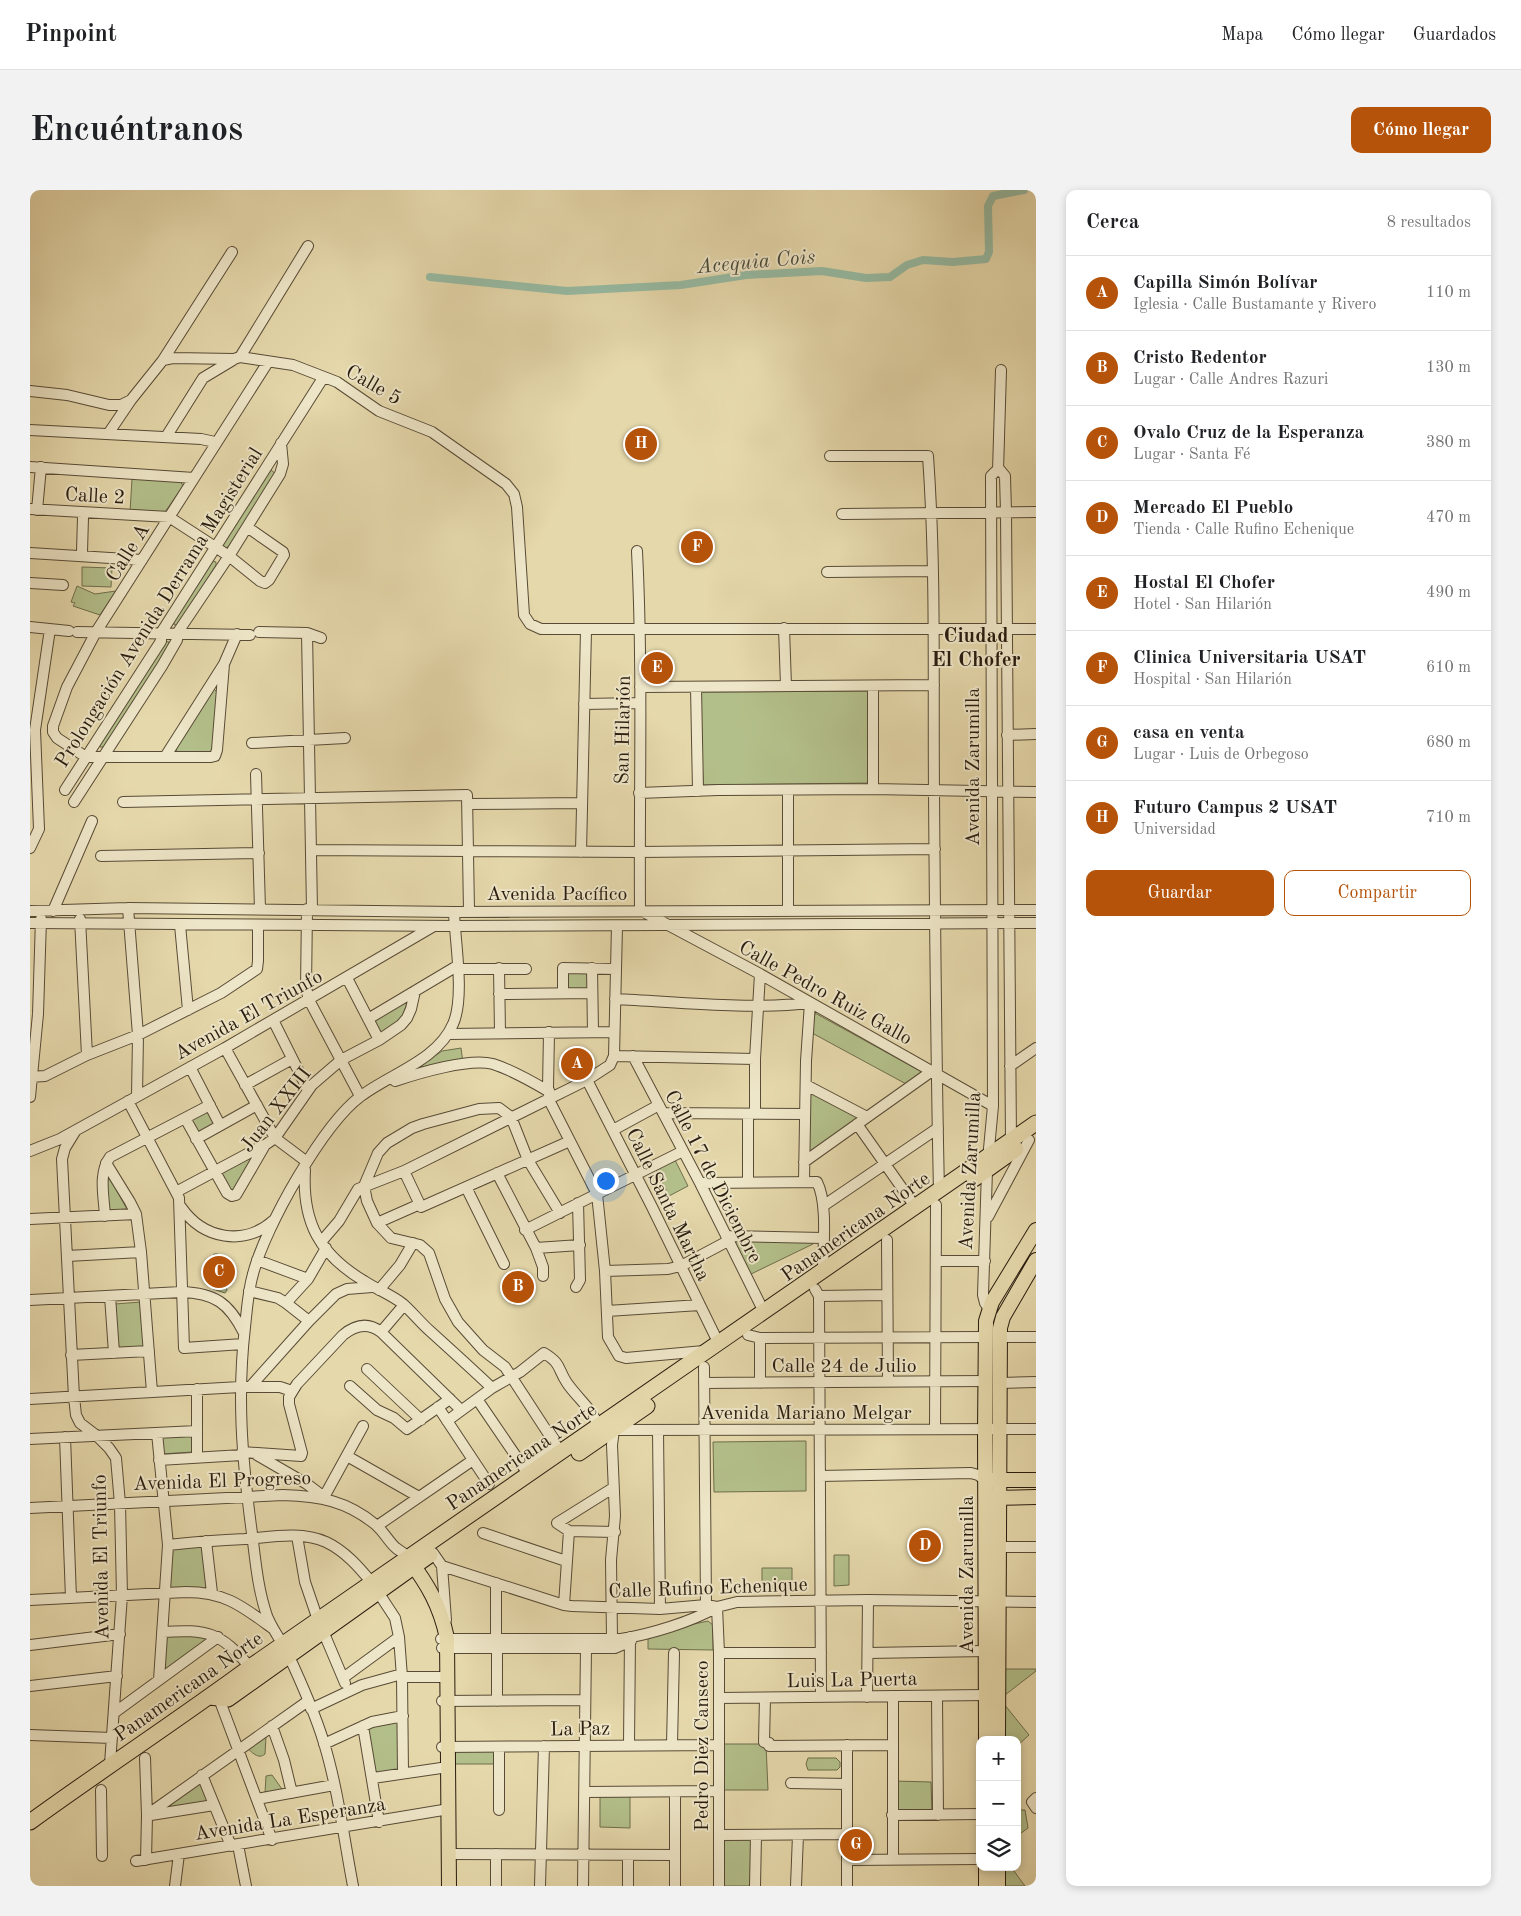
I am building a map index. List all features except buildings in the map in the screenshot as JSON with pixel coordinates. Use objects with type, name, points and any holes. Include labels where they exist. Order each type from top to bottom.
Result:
[{"type":"highway","name":"Panamericana Norte","points":[[30,1822],[110,1764],[219,1700],[375,1587],[406,1561],[559,1449],[606,1428],[754,1336],[887,1240],[938,1198],[988,1162],[1011,1141],[1036,1123]]},
{"type":"highway","name":"Panamericana Norte","points":[[988,1162],[1033,1138]]},
{"type":"highway","name":"Panamericana Norte","points":[[406,1561],[433,1553],[714,1347],[916,1208],[938,1198]]},
{"type":"highway","name":"Panamericana Norte","points":[[219,1700],[250,1667],[286,1650]]},
{"type":"main road","points":[[989,1308],[1036,1230]]},
{"type":"main road","points":[[993,1337],[1036,1260]]},
{"type":"main road","name":"Avenida Zarumilla","points":[[989,1308],[993,1337],[991,1430],[992,1601],[998,1736]]},
{"type":"main road","points":[[992,1480],[1036,1480]]},
{"type":"main road","points":[[992,1498],[1036,1497]]},
{"type":"main road","name":"Avenida Zarumilla","points":[[986,1736],[986,1651],[998,1547],[992,1498]]},
{"type":"main road","name":"Avenida El Progreso","points":[[406,1561],[430,1605],[444,1643],[446,1810],[442,1886]]},
{"type":"main road","name":"Avenida El Progreso","points":[[444,1643],[441,1677],[444,1701]]},
{"type":"main road","name":"Avenida El Progreso","points":[[446,1810],[450,1886]]},
{"type":"main road","points":[[986,1871],[986,1886]]},
{"type":"main road","points":[[998,1871],[998,1886]]},
{"type":"street","points":[[166,437],[203,378],[237,358],[308,246]]},
{"type":"street","points":[[108,434],[131,400],[163,360],[232,252]]},
{"type":"street","name":"Calle 5","points":[[163,360],[237,358],[293,365],[337,382],[379,411],[432,432],[506,484],[514,494],[517,507],[524,615],[530,624],[540,629],[1036,629]]},
{"type":"street","name":"Calle A","points":[[86,757],[57,738],[53,732],[53,726],[67,687],[96,632],[215,442],[268,362]]},
{"type":"street","points":[[998,471],[1001,370]]},
{"type":"street","name":"Prolongación Avenida Derrama Magisterial","points":[[65,790],[161,641],[161,633],[323,378]]},
{"type":"street","points":[[30,391],[67,395],[109,406],[121,405],[131,400]]},
{"type":"street","points":[[30,430],[202,439],[215,442]]},
{"type":"street","name":"Prolongación Avenida Derrama Magisterial","points":[[74,802],[162,666],[177,640],[178,632],[229,556],[280,474],[283,464],[281,443]]},
{"type":"street","points":[[830,456],[928,456],[932,513],[934,630],[936,910],[934,1072],[938,1128],[935,1430]]},
{"type":"street","points":[[34,509],[35,467],[194,478]]},
{"type":"street","name":"Avenida Zarumilla","points":[[989,1308],[985,1303],[983,1295],[988,1162],[993,1106],[990,512],[991,476],[998,471],[1005,476],[1006,512],[1011,1141]]},
{"type":"street","name":"Calle 2","points":[[34,509],[169,517]]},
{"type":"street","points":[[842,514],[1036,512]]},
{"type":"street","points":[[169,517],[229,556],[265,583],[269,580],[284,555],[283,552],[247,527]]},
{"type":"street","points":[[82,552],[83,518]]},
{"type":"street","name":"San Hilarión","points":[[637,551],[641,628],[640,910]]},
{"type":"street","points":[[30,553],[142,560]]},
{"type":"street","points":[[827,572],[933,571]]},
{"type":"street","points":[[30,584],[63,585]]},
{"type":"street","points":[[30,627],[73,632],[307,633],[321,638]]},
{"type":"street","points":[[784,628],[786,686]]},
{"type":"street","points":[[30,848],[34,830],[32,728],[50,629]]},
{"type":"street","points":[[580,852],[586,630]]},
{"type":"street","points":[[307,633],[311,850],[306,988],[309,1000],[360,1096]]},
{"type":"street","points":[[164,757],[224,664],[237,634]]},
{"type":"street","points":[[86,757],[215,756],[224,664]]},
{"type":"street","points":[[640,687],[934,685]]},
{"type":"street","points":[[873,686],[873,790]]},
{"type":"street","points":[[696,687],[698,791]]},
{"type":"street","points":[[584,704],[640,703]]},
{"type":"street","points":[[1007,735],[1036,734]]},
{"type":"street","points":[[252,743],[344,738]]},
{"type":"street","points":[[256,774],[260,909]]},
{"type":"street","points":[[788,790],[788,911]]},
{"type":"street","points":[[639,794],[788,790],[1036,792]]},
{"type":"street","points":[[123,802],[468,795],[469,911]]},
{"type":"street","points":[[468,804],[582,803]]},
{"type":"street","points":[[53,911],[92,821]]},
{"type":"street","points":[[311,850],[639,852],[935,849]]},
{"type":"street","points":[[101,856],[259,853]]},
{"type":"street","points":[[128,908],[138,1034],[132,1098],[147,1137],[176,1192],[180,1207],[184,1348],[244,1339]]},
{"type":"street","name":"Avenida Pacífico","points":[[30,912],[128,908],[454,912],[1036,910]]},
{"type":"street","points":[[79,910],[87,1055]]},
{"type":"street","name":"Calle Pedro Ruiz Gallo","points":[[640,910],[760,974],[993,1106]]},
{"type":"street","points":[[30,1097],[34,1014],[35,924],[41,911]]},
{"type":"street","points":[[353,1886],[324,1744],[286,1650],[273,1629],[263,1598],[242,1453],[245,1387],[244,1339],[249,1291],[257,1260],[276,1217],[306,1164],[340,1116],[360,1096],[424,1057],[448,1034],[454,1023],[457,1009],[457,967],[454,912]]},
{"type":"street","name":"Avenida Pacífico","points":[[35,924],[668,926],[1036,922]]},
{"type":"street","points":[[180,924],[188,1010]]},
{"type":"street","points":[[31,1078],[45,1076],[188,1010],[257,969],[258,925]]},
{"type":"street","name":"Avenida El Triunfo","points":[[30,1151],[60,1139],[225,1048],[434,926]]},
{"type":"street","points":[[286,1303],[308,1279],[324,1245],[358,1189],[404,1170],[511,1117],[550,1095],[587,1080],[610,1065],[614,1056],[617,926]]},
{"type":"street","points":[[368,1019],[457,967],[526,969]]},
{"type":"street","points":[[563,993],[562,968],[616,969]]},
{"type":"street","points":[[592,968],[594,1032]]},
{"type":"street","points":[[499,969],[500,1033]]},
{"type":"street","points":[[748,1182],[760,974]]},
{"type":"street","points":[[347,978],[379,1040]]},
{"type":"street","name":"Juan XXIII","points":[[215,1172],[227,1193],[232,1196],[236,1195],[265,1145],[274,1138],[308,1090],[341,1060],[379,1040],[401,1024],[407,1018],[415,991]]},
{"type":"street","points":[[499,994],[592,993]]},
{"type":"street","points":[[615,999],[758,1006],[786,1006],[810,1003],[804,1181]]},
{"type":"street","points":[[273,1020],[308,1090]]},
{"type":"street","points":[[549,1032],[550,1095],[570,1141],[597,1194],[605,1271],[608,1337],[619,1356],[626,1358],[639,1358],[714,1347]]},
{"type":"street","points":[[448,1034],[614,1032]]},
{"type":"street","points":[[225,1048],[274,1138],[306,1164]]},
{"type":"street","points":[[1010,1066],[1036,1048]]},
{"type":"street","points":[[614,1056],[755,1059]]},
{"type":"street","name":"Calle 17 de Diciembre","points":[[633,1056],[700,1183],[764,1312]]},
{"type":"street","points":[[245,1084],[292,1059]]},
{"type":"street","points":[[374,1087],[440,1069],[483,1063],[504,1068],[550,1095]]},
{"type":"street","points":[[190,1067],[220,1125]]},
{"type":"street","points":[[804,1162],[934,1072]]},
{"type":"street","name":"Calle Santa Martha","points":[[587,1080],[636,1174],[700,1305],[714,1347]]},
{"type":"street","points":[[806,1085],[867,1117]]},
{"type":"street","points":[[105,1216],[103,1172],[106,1163],[117,1153],[210,1105]]},
{"type":"street","points":[[196,1139],[257,1105]]},
{"type":"street","points":[[477,1399],[524,1468],[559,1449],[505,1367],[483,1350],[458,1322],[445,1299],[429,1254],[420,1245],[391,1238],[377,1223],[366,1201],[364,1186],[378,1153],[387,1143],[412,1128],[490,1107],[500,1108],[511,1117],[528,1160],[560,1213]]},
{"type":"street","points":[[613,1130],[661,1109],[752,1114],[805,1114]]},
{"type":"street","points":[[185,1118],[215,1172]]},
{"type":"street","points":[[857,1124],[916,1208]]},
{"type":"street","points":[[823,1206],[938,1128]]},
{"type":"street","name":"Avenida El Triunfo","points":[[76,1130],[65,1148],[62,1159],[71,1355],[76,1415],[80,1423],[97,1436],[116,1458],[120,1504],[122,1595],[110,1764]]},
{"type":"street","points":[[987,1220],[1033,1138]]},
{"type":"street","points":[[377,1223],[497,1174],[570,1141]]},
{"type":"street","points":[[176,1192],[265,1145]]},
{"type":"street","points":[[525,1230],[683,1151]]},
{"type":"street","points":[[106,1163],[136,1214],[141,1252],[152,1392]]},
{"type":"street","points":[[306,1164],[304,1198],[307,1213],[312,1228],[324,1245],[339,1262],[404,1305],[492,1388]]},
{"type":"street","points":[[404,1170],[420,1205]]},
{"type":"street","points":[[497,1174],[536,1248],[543,1267],[543,1276]]},
{"type":"street","points":[[700,1183],[817,1182],[821,1191],[823,1206],[823,1272]]},
{"type":"street","points":[[466,1187],[504,1264]]},
{"type":"street","points":[[576,1288],[580,1280],[578,1204]]},
{"type":"street","points":[[180,1207],[199,1227],[226,1237],[248,1235],[264,1228],[276,1217]]},
{"type":"street","points":[[30,1219],[136,1214]]},
{"type":"street","points":[[605,1271],[668,1270],[681,1266],[727,1239],[823,1238]]},
{"type":"street","points":[[887,1240],[888,1381]]},
{"type":"street","points":[[245,1387],[336,1294],[347,1289],[376,1288],[400,1266],[413,1243]]},
{"type":"street","points":[[536,1248],[580,1245]]},
{"type":"street","points":[[67,1256],[141,1252]]},
{"type":"street","points":[[257,1260],[308,1279]]},
{"type":"street","points":[[936,1261],[985,1261]]},
{"type":"street","points":[[249,1291],[278,1298],[309,1321]]},
{"type":"street","points":[[30,1300],[196,1292],[220,1301],[237,1319],[244,1339]]},
{"type":"street","points":[[821,1697],[820,1382],[817,1292],[888,1295]]},
{"type":"street","points":[[110,1296],[114,1353]]},
{"type":"street","points":[[381,1332],[404,1305]]},
{"type":"street","points":[[607,1311],[700,1305]]},
{"type":"street","points":[[159,1460],[242,1453],[301,1456],[302,1453],[289,1404],[292,1390],[350,1329],[364,1325],[381,1332],[461,1410]]},
{"type":"street","points":[[760,1383],[754,1336],[819,1338],[1036,1337]]},
{"type":"street","points":[[71,1355],[149,1350]]},
{"type":"street","points":[[447,1421],[544,1353],[560,1366],[566,1381],[606,1428],[613,1488],[614,1532],[611,1560],[612,1639]]},
{"type":"street","points":[[704,1366],[706,1605]]},
{"type":"street","points":[[367,1368],[421,1420]]},
{"type":"street","name":"Calle 24 de Julio","points":[[704,1383],[1036,1382]]},
{"type":"street","points":[[350,1386],[377,1410],[394,1418],[407,1429],[450,1399]]},
{"type":"street","points":[[30,1399],[245,1387],[280,1387],[292,1390]]},
{"type":"street","points":[[197,1390],[197,1458]]},
{"type":"street","points":[[438,1407],[489,1484]]},
{"type":"street","points":[[254,1453],[306,1484],[324,1498],[362,1426]]},
{"type":"street","name":"Avenida Mariano Melgar","points":[[606,1428],[658,1430],[1036,1429]]},
{"type":"street","points":[[658,1430],[660,1609]]},
{"type":"street","points":[[30,1439],[197,1431]]},
{"type":"street","points":[[157,1433],[168,1545],[159,1680]]},
{"type":"street","points":[[65,1437],[71,1598]]},
{"type":"street","points":[[347,1456],[419,1497]]},
{"type":"street","points":[[377,1526],[473,1460]]},
{"type":"street","points":[[820,1476],[971,1473],[992,1480]]},
{"type":"street","points":[[613,1488],[557,1523],[569,1530],[614,1532]]},
{"type":"street","name":"Avenida El Progreso","points":[[30,1508],[283,1495],[324,1498],[359,1513],[377,1526],[406,1561]]},
{"type":"street","points":[[564,1605],[569,1530]]},
{"type":"street","points":[[483,1533],[566,1562]]},
{"type":"street","points":[[168,1545],[297,1536],[314,1538],[337,1548],[359,1567],[375,1587],[395,1618],[399,1637],[402,1676],[403,1774]]},
{"type":"street","points":[[297,1536],[305,1582],[320,1626],[348,1691]]},
{"type":"street","points":[[206,1541],[212,1594]]},
{"type":"street","points":[[998,1547],[1036,1547]]},
{"type":"street","points":[[433,1553],[442,1566]]},
{"type":"street","name":"Calle Rufino Echenique","points":[[442,1566],[564,1605],[611,1608],[660,1609],[706,1605],[717,1607],[737,1602],[868,1600],[1036,1602]]},
{"type":"street","name":"Avenida El Progreso","points":[[442,1566],[444,1643]]},
{"type":"street","points":[[496,1583],[497,1701]]},
{"type":"street","points":[[30,1600],[122,1595],[212,1594],[239,1605],[273,1629]]},
{"type":"street","points":[[867,1696],[868,1600]]},
{"type":"street","points":[[497,1643],[615,1648],[648,1633],[697,1618],[717,1607]]},
{"type":"street","name":"Pedro Diez Canseco","points":[[717,1607],[719,1653],[719,1886]]},
{"type":"street","points":[[162,1632],[195,1631],[218,1637],[227,1642],[250,1667]]},
{"type":"street","points":[[30,1645],[120,1634]]},
{"type":"street","points":[[114,1712],[218,1637]]},
{"type":"street","points":[[343,1678],[399,1637]]},
{"type":"street","points":[[444,1643],[630,1640]]},
{"type":"street","points":[[629,1745],[630,1640]]},
{"type":"street","points":[[584,1886],[586,1648]]},
{"type":"street","points":[[868,1653],[986,1651]]},
{"type":"street","points":[[672,1745],[674,1653]]},
{"type":"street","points":[[719,1653],[821,1653]]},
{"type":"street","points":[[30,1686],[117,1676]]},
{"type":"street","points":[[147,1815],[238,1749],[272,1726],[309,1705],[370,1682],[402,1676],[441,1677]]},
{"type":"street","name":"Luis La Puerta","points":[[719,1698],[986,1695]]},
{"type":"street","points":[[893,1696],[893,1860]]},
{"type":"street","points":[[937,1696],[938,1815]]},
{"type":"street","points":[[765,1698],[764,1742],[769,1743],[769,1746],[892,1745]]},
{"type":"street","points":[[219,1700],[272,1840]]},
{"type":"street","points":[[444,1701],[585,1700]]},
{"type":"street","points":[[324,1744],[381,1719],[403,1716]]},
{"type":"street","points":[[272,1726],[284,1760],[292,1793]]},
{"type":"street","points":[[363,1726],[380,1822]]},
{"type":"street","points":[[30,1735],[112,1738]]},
{"type":"street","name":"La Paz","points":[[445,1747],[719,1745]]},
{"type":"street","points":[[847,1745],[847,1886]]},
{"type":"street","points":[[540,1886],[544,1746]]},
{"type":"street","points":[[499,1747],[499,1810]]},
{"type":"street","points":[[145,1758],[147,1815]]},
{"type":"street","points":[[373,1778],[446,1767]]},
{"type":"street","points":[[202,1775],[214,1805],[235,1846],[246,1886]]},
{"type":"street","points":[[791,1783],[847,1784]]},
{"type":"street","points":[[257,1799],[334,1786]]},
{"type":"street","points":[[101,1790],[102,1856]]},
{"type":"street","points":[[585,1792],[719,1792]]},
{"type":"street","points":[[675,1792],[675,1886]]},
{"type":"street","points":[[1036,1798],[1032,1802],[1036,1808]]},
{"type":"street","points":[[147,1815],[214,1805]]},
{"type":"street","name":"Avenida La Esperanza","points":[[147,1815],[141,1861],[446,1810]]},
{"type":"street","points":[[892,1816],[976,1814]]},
{"type":"street","points":[[719,1835],[847,1834]]},
{"type":"street","points":[[755,1886],[756,1835]]},
{"type":"street","points":[[796,1886],[798,1835]]},
{"type":"street","points":[[175,1886],[179,1854]]},
{"type":"street","points":[[449,1854],[675,1855]]},
{"type":"street","points":[[496,1854],[496,1886]]},
{"type":"street","points":[[628,1854],[628,1886]]},
{"type":"street","points":[[847,1860],[976,1860]]},
{"type":"green space","points":[[271,470],[276,474],[228,547],[225,548],[223,544]]},
{"type":"green space","points":[[132,479],[180,481],[183,486],[165,512],[130,512]]},
{"type":"green space","points":[[213,561],[216,562],[216,565],[179,624],[174,625],[174,621]]},
{"type":"green space","points":[[82,567],[112,568],[111,587],[82,586]]},
{"type":"green space","points":[[77,586],[95,594],[116,591],[100,615],[73,606],[75,603],[71,602]]},
{"type":"green space","points":[[165,641],[169,642],[169,646],[104,747],[100,747],[100,745]]},
{"type":"green space","points":[[214,689],[217,692],[212,752],[178,753],[175,747]]},
{"type":"green space","points":[[868,691],[869,783],[703,785],[700,692]]},
{"type":"green space","points":[[568,973],[587,973],[588,989],[568,989]]},
{"type":"green space","points":[[409,997],[401,1021],[379,1036],[371,1020]]},
{"type":"green space","points":[[815,1013],[922,1072],[908,1085],[812,1033]]},
{"type":"green space","points":[[461,1048],[463,1063],[422,1069],[422,1065],[442,1051]]},
{"type":"green space","points":[[812,1092],[855,1115],[857,1119],[812,1151],[809,1151],[808,1095]]},
{"type":"green space","points":[[208,1109],[216,1125],[197,1135],[188,1119]]},
{"type":"green space","points":[[256,1152],[234,1190],[231,1191],[218,1173]]},
{"type":"green space","points":[[674,1158],[688,1186],[669,1196],[655,1168]]},
{"type":"green space","points":[[106,1171],[128,1211],[108,1213]]},
{"type":"green space","points":[[734,1240],[812,1241],[813,1244],[749,1275],[733,1244]]},
{"type":"green space","points":[[214,1254],[218,1254],[221,1263],[227,1269],[227,1277],[224,1280],[227,1290],[225,1293],[213,1289],[210,1284],[210,1279],[215,1275],[214,1261],[211,1258]]},
{"type":"green space","points":[[141,1302],[145,1344],[143,1347],[119,1349],[115,1304]]},
{"type":"green space","points":[[160,1434],[192,1434],[192,1452],[161,1454]]},
{"type":"green space","points":[[806,1441],[806,1491],[714,1492],[713,1442]]},
{"type":"green space","points":[[204,1544],[210,1591],[167,1590],[169,1547]]},
{"type":"green space","points":[[834,1555],[849,1555],[849,1585],[834,1586]]},
{"type":"green space","points":[[762,1568],[792,1568],[792,1589],[762,1589]]},
{"type":"green space","points":[[708,1621],[713,1625],[713,1650],[648,1649],[648,1639],[680,1627]]},
{"type":"green space","points":[[191,1634],[210,1639],[162,1675],[165,1635]]},
{"type":"green space","points":[[1003,1669],[1036,1669],[1036,1671],[1005,1695]]},
{"type":"green space","points":[[1004,1704],[1029,1735],[1021,1742],[1021,1736],[1003,1736]]},
{"type":"green space","points":[[401,1719],[401,1772],[374,1776],[365,1728]]},
{"type":"green space","points":[[266,1737],[265,1754],[262,1756],[255,1755],[246,1747]]},
{"type":"green space","points":[[720,1744],[766,1744],[768,1790],[720,1790]]},
{"type":"green space","points":[[448,1749],[496,1749],[496,1764],[449,1764]]},
{"type":"green space","points":[[808,1758],[836,1758],[840,1762],[840,1767],[837,1770],[808,1770],[806,1764]]},
{"type":"green space","points":[[272,1775],[282,1789],[265,1793],[266,1776]]},
{"type":"green space","points":[[200,1781],[210,1803],[158,1810]]},
{"type":"green space","points":[[894,1781],[931,1782],[932,1815],[893,1814]]},
{"type":"green space","points":[[600,1792],[630,1792],[630,1828],[600,1827]]},
{"type":"green space","points":[[1021,1810],[1025,1810],[1028,1828],[1021,1833]]},
{"type":"green space","points":[[719,1835],[756,1835],[755,1886],[719,1886]]},
{"type":"green space","points":[[1003,1871],[1014,1871],[1025,1886],[1003,1886]]},
{"type":"waterway","name":"Acequia Cois","points":[[430,277],[567,291],[681,285],[746,275],[822,271],[866,278],[890,277],[907,265],[923,260],[953,262],[986,259],[989,252],[988,206],[993,196],[1024,190]]},
{"type":"place","name":"Futuro Campus 2 USAT","points":[[641,444]]},
{"type":"place","name":"Clinica Universitaria USAT","points":[[697,547]]},
{"type":"place","name":"Hostal El Chofer","points":[[657,668]]},
{"type":"place","name":"Capilla Simón Bolívar","points":[[577,1064]]},
{"type":"place","name":"Ovalo Cruz de la Esperanza","points":[[219,1272]]},
{"type":"place","name":"Cristo Redentor","points":[[518,1287]]},
{"type":"place","name":"Mercado El Pueblo","points":[[925,1546]]},
{"type":"place","name":"casa en venta","points":[[856,1845]]},
{"type":"district","name":"Ciudad El Chofer","points":[[976,647]]}]
